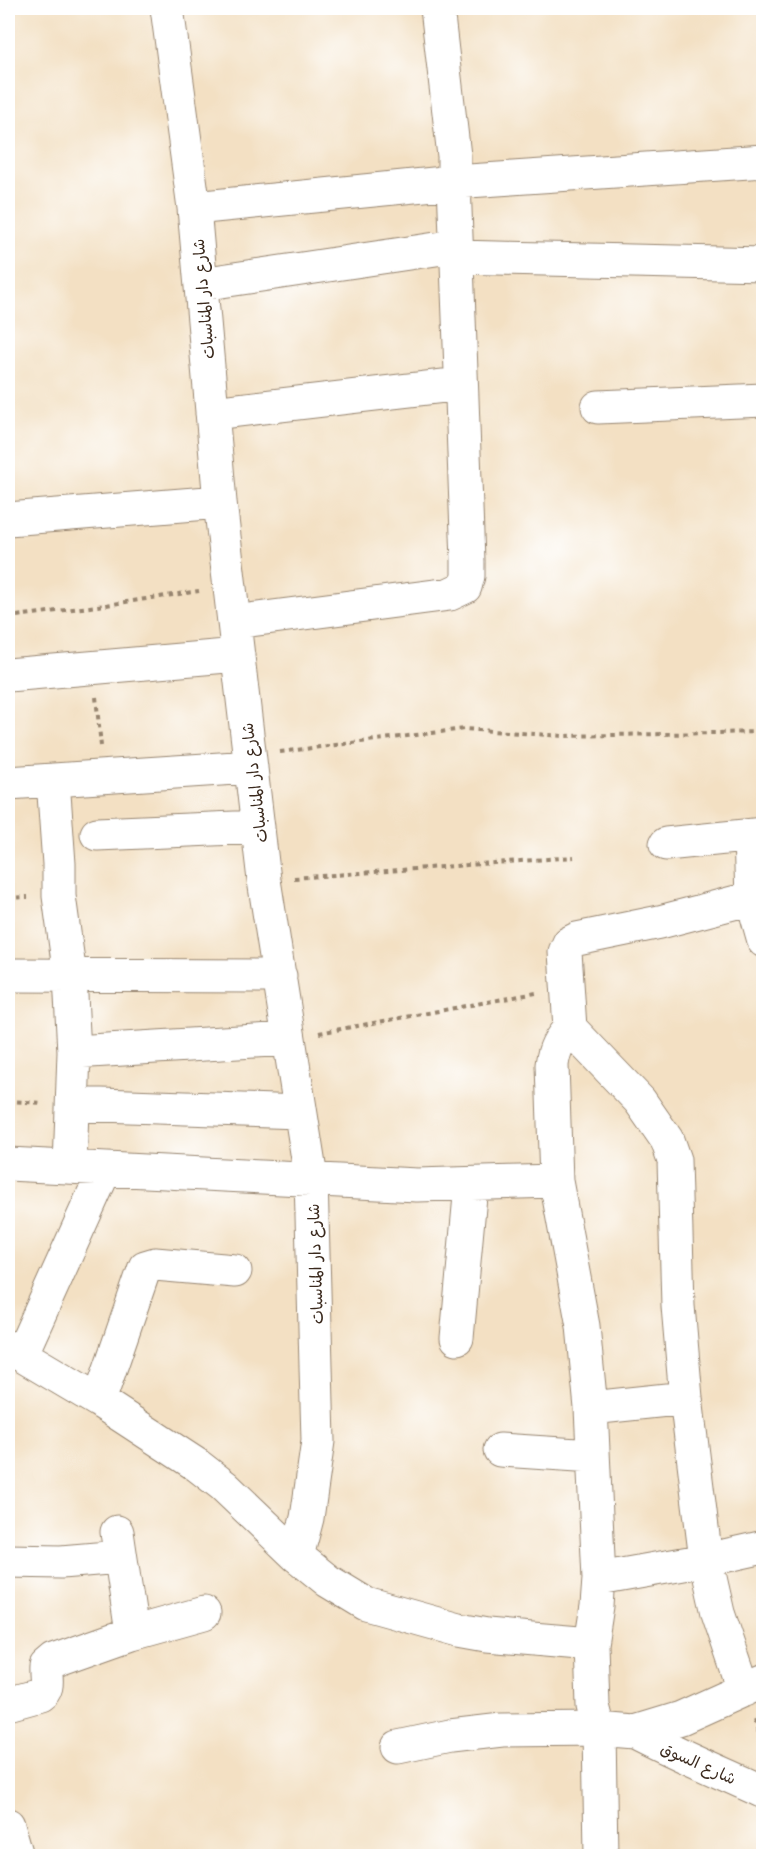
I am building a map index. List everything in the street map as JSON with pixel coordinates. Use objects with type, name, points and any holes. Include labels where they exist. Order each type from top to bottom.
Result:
[{"type":"street","name":"شارع دار المناسبات","points":[[167,8],[194,208],[220,502],[264,880],[311,1178],[318,1441],[307,1518],[297,1556]]},
{"type":"street","points":[[234,622],[450,594],[465,587],[468,561],[454,156],[437,8]]},
{"type":"street","points":[[194,208],[454,182],[764,161]]},
{"type":"street","points":[[201,284],[456,251],[764,264]]},
{"type":"street","points":[[212,413],[461,384]]},
{"type":"street","points":[[598,407],[764,400]]},
{"type":"street","points":[[8,519],[220,502]]},
{"type":"street","points":[[8,675],[238,655]]},
{"type":"street","points":[[8,783],[104,777],[250,762]]},
{"type":"street","points":[[52,780],[59,864],[59,896],[70,976],[74,1052],[70,1167]]},
{"type":"street","points":[[97,834],[258,827]]},
{"type":"street","points":[[666,844],[757,835],[758,896],[764,942]]},
{"type":"street","points":[[399,1747],[450,1736],[502,1730],[599,1729],[635,1732],[681,1718],[754,1686],[718,1613],[706,1560],[686,1398],[678,1306],[674,1160],[666,1140],[639,1101],[570,1028],[565,952],[569,943],[577,939],[660,922],[758,896]]},
{"type":"street","points":[[8,975],[280,976]]},
{"type":"street","points":[[570,1028],[560,1039],[554,1052],[552,1065],[556,1181],[583,1326],[591,1408],[599,1578],[591,1644],[593,1706],[599,1729],[601,1857]]},
{"type":"street","points":[[74,1052],[289,1039]]},
{"type":"street","points":[[73,1104],[300,1112]]},
{"type":"street","points":[[8,1164],[375,1183],[471,1185],[556,1181]]},
{"type":"street","points":[[105,1169],[14,1351],[99,1401],[197,1466],[224,1486],[297,1556],[337,1587],[366,1604],[459,1630],[487,1635],[591,1644]]},
{"type":"street","points":[[457,1338],[471,1185]]},
{"type":"street","points":[[99,1401],[145,1267],[155,1264],[235,1271]]},
{"type":"street","points":[[591,1408],[686,1398]]},
{"type":"street","points":[[500,1450],[593,1456]]},
{"type":"street","points":[[8,1561],[61,1562],[119,1544],[132,1633]]},
{"type":"street","points":[[599,1578],[706,1560],[764,1547]]},
{"type":"street","points":[[8,1704],[44,1692],[47,1687],[46,1667],[49,1663],[132,1633],[204,1613]]},
{"type":"street","name":"شارع السوق","points":[[635,1732],[664,1748],[764,1792]]},
{"type":"street","points":[[8,1825],[17,1857]]},
{"type":"path","points":[[8,617],[230,587]]},
{"type":"path","points":[[93,667],[104,777]]},
{"type":"path","points":[[250,762],[464,729],[563,736],[764,732]]},
{"type":"path","points":[[264,880],[574,857]]},
{"type":"path","points":[[289,1039],[568,987]]}]
